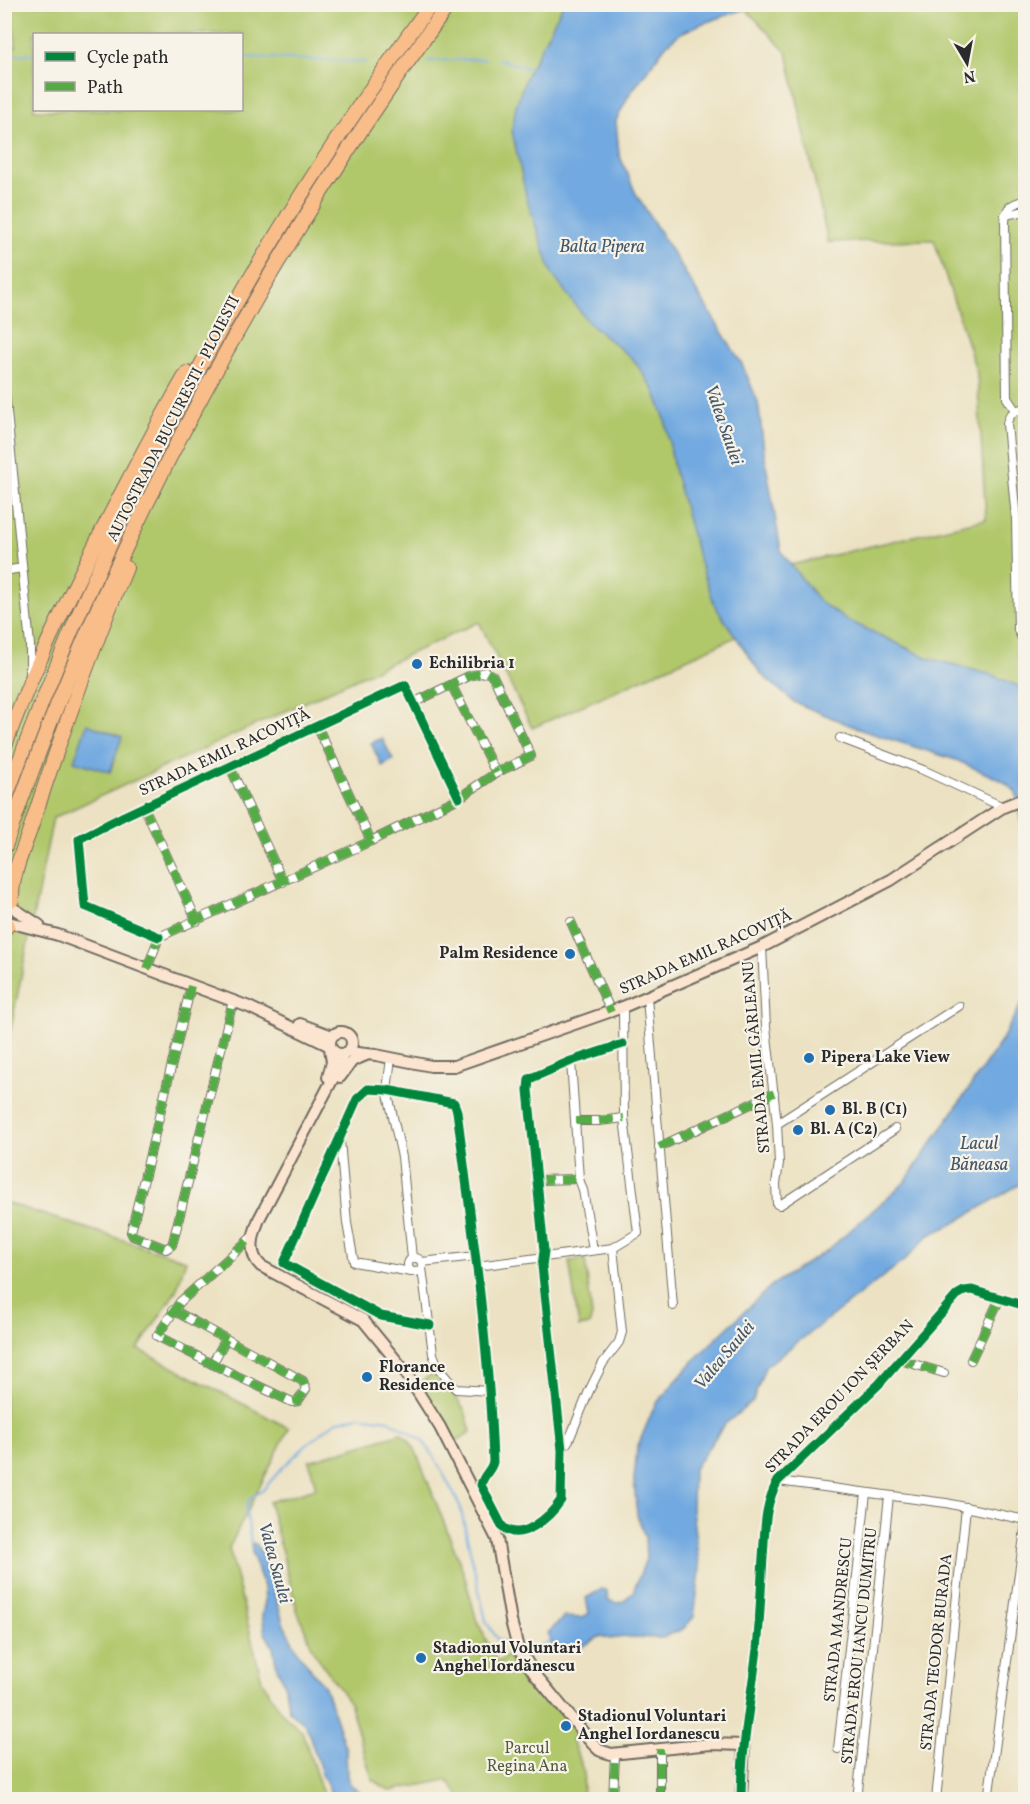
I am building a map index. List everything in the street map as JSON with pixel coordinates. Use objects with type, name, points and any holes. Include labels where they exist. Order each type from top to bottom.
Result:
[{"type":"highway","name":"AUTOSTRADA BUCURESTI - PLOIESTI","points":[[4,802],[61,656],[124,517],[175,413],[248,281],[328,151],[431,4]]},
{"type":"highway","name":"AUTOSTRADA BUCURESTI - PLOIESTI","points":[[4,849],[79,652],[140,518],[235,332],[304,217],[379,103],[449,4]]},
{"type":"highway","points":[[4,748],[58,619],[98,539],[205,340],[248,281]]},
{"type":"highway","points":[[11,902],[13,881],[84,675],[192,414]]},
{"type":"street","points":[[1014,410],[1007,398],[1005,215],[1006,208],[1011,204],[1026,200]]},
{"type":"street","points":[[1005,215],[1026,211]]},
{"type":"street","points":[[4,382],[30,645],[30,683]]},
{"type":"street","points":[[1026,408],[1014,410],[1007,424],[1016,519],[1018,630],[1026,646]]},
{"type":"street","points":[[4,571],[22,568]]},
{"type":"street","points":[[147,969],[158,939],[459,798],[496,773],[531,756],[493,676],[486,672],[469,676],[413,703]]},
{"type":"street","name":"STRADA EMIL RACOVIȚĂ","points":[[158,939],[85,906],[79,839],[405,685],[459,798]]},
{"type":"street","points":[[452,686],[496,773]]},
{"type":"street","name":"STRADA EMIL RACOVIȚĂ","points":[[317,726],[371,841]]},
{"type":"street","points":[[840,738],[923,770],[1003,807]]},
{"type":"street","name":"STRADA EMIL RACOVIȚĂ","points":[[230,767],[283,882]]},
{"type":"street","name":"STRADA EMIL RACOVIȚĂ","points":[[7,925],[58,934],[191,986],[249,1007],[264,1010],[331,1043],[336,1053],[348,1050],[369,1050],[372,1055],[431,1066],[454,1066],[611,1012],[762,947],[891,880],[1003,807],[1021,799]]},
{"type":"street","name":"STRADA EMIL RACOVIȚĂ","points":[[144,807],[197,921]]},
{"type":"street","points":[[7,925],[16,915],[11,902]]},
{"type":"street","name":"STRADA EMIL RACOVIȚĂ","points":[[11,902],[58,934]]},
{"type":"street","points":[[571,922],[611,1012]]},
{"type":"street","name":"STRADA EMIL GÂRLEANU","points":[[762,947],[766,1027],[777,1124],[779,1163],[776,1184],[777,1204],[780,1205],[895,1128]]},
{"type":"street","points":[[191,986],[131,1232],[133,1236],[166,1249],[172,1245],[174,1238],[233,1001]]},
{"type":"street","points":[[647,998],[673,1306]]},
{"type":"street","points":[[777,1124],[959,1006]]},
{"type":"street","points":[[477,1266],[614,1248],[638,1233],[624,1118],[623,1007]]},
{"type":"street","name":"STRADA EMIL RACOVIȚĂ","points":[[331,1043],[338,1032],[345,1033],[351,1038],[348,1050]]},
{"type":"street","points":[[304,1131],[306,1119],[330,1071],[331,1043]]},
{"type":"street","points":[[429,1325],[381,1316],[284,1263],[339,1138],[362,1092],[368,1089],[387,1090],[454,1103],[457,1111],[483,1307],[490,1391],[493,1462],[481,1485],[506,1530],[518,1533],[530,1529],[561,1500],[562,1450],[528,1090],[529,1079],[571,1061],[623,1044]]},
{"type":"street","points":[[348,1050],[271,1194],[253,1236],[253,1254],[256,1262],[363,1320],[404,1370],[440,1427],[497,1539],[511,1621],[521,1654],[591,1742],[603,1752],[615,1754],[711,1744],[744,1745],[741,1800]]},
{"type":"street","points":[[304,1131],[310,1129],[347,1066],[357,1059],[372,1055]]},
{"type":"street","points":[[391,1058],[387,1090],[397,1130],[406,1190],[412,1258]]},
{"type":"street","points":[[571,1061],[579,1179],[593,1250]]},
{"type":"street","points":[[659,1147],[774,1093]]},
{"type":"street","points":[[576,1121],[624,1118]]},
{"type":"street","points":[[339,1138],[346,1223],[354,1262],[411,1272],[418,1272],[422,1265]]},
{"type":"street","points":[[537,1180],[579,1179]]},
{"type":"street","points":[[173,1311],[303,1381],[306,1389],[298,1401],[292,1402],[157,1336],[173,1311],[218,1265],[253,1236]]},
{"type":"street","points":[[562,1450],[569,1440],[589,1391],[603,1364],[619,1342],[622,1332],[614,1248]]},
{"type":"street","points":[[422,1265],[476,1256]]},
{"type":"street","points":[[411,1272],[407,1263],[412,1258],[419,1258],[422,1265],[433,1354],[439,1369],[456,1389],[490,1391]]},
{"type":"street","name":"STRADA EROU ION ȘERBAN","points":[[744,1745],[757,1648],[766,1524],[771,1495],[778,1481],[879,1384],[957,1295],[972,1290],[1026,1306]]},
{"type":"street","points":[[971,1360],[1000,1298]]},
{"type":"street","points":[[212,1364],[226,1339]]},
{"type":"street","points":[[900,1360],[944,1373]]},
{"type":"street","points":[[778,1481],[966,1506],[1026,1521],[988,1800]]},
{"type":"street","name":"STRADA MANDRESCU","points":[[838,1749],[866,1493]]},
{"type":"street","name":"STRADA EROU IANCU DUMITRU","points":[[857,1800],[889,1496]]},
{"type":"street","name":"STRADA TEODOR BURADA","points":[[936,1800],[966,1506]]},
{"type":"street","points":[[660,1749],[660,1800]]},
{"type":"street","points":[[613,1800],[615,1754]]},
{"type":"green space","points":[[757,4],[1025,5],[1025,689],[992,675],[928,658],[845,619],[819,601],[791,565],[986,519],[977,373],[934,240],[828,242],[787,53],[746,9]]},
{"type":"green space","points":[[11,5],[563,5],[526,77],[516,107],[588,322],[634,360],[654,390],[665,419],[674,469],[715,606],[736,637],[532,728],[479,622],[53,818],[5,1057],[4,46],[16,47]]},
{"type":"green space","points":[[4,1202],[186,1260],[176,1291],[138,1349],[289,1428],[229,1548],[262,1681],[282,1713],[302,1731],[321,1789],[327,1799],[5,1799]]},
{"type":"green space","points":[[585,1259],[592,1316],[589,1325],[579,1327],[569,1261]]},
{"type":"green space","points":[[437,1370],[465,1411],[471,1432],[454,1442],[420,1383]]},
{"type":"green space","name":"Parcul Regina Ana","points":[[401,1433],[415,1449],[463,1571],[476,1618],[497,1663],[512,1652],[582,1732],[572,1740],[584,1773],[582,1799],[462,1799],[447,1780],[390,1791],[372,1779],[349,1702],[314,1652],[297,1610],[269,1502],[316,1488],[309,1461]]},
{"type":"water","name":"Balta Pipera","points":[[563,5],[757,5],[701,24],[681,33],[667,44],[629,95],[616,121],[619,154],[636,194],[742,364],[758,402],[781,551],[791,565],[819,601],[845,619],[928,658],[992,675],[1025,689],[1025,836],[1016,792],[1003,781],[956,760],[864,731],[794,702],[761,674],[715,606],[698,557],[674,469],[665,419],[654,390],[634,360],[588,322],[552,274],[527,200],[512,131],[516,106],[526,77]]},
{"type":"water","points":[[87,724],[122,737],[110,772],[74,761]]},
{"type":"water","points":[[382,738],[393,760],[382,766],[371,743]]},
{"type":"water","name":"Lacul Băneasa","points":[[1025,997],[1025,1181],[953,1224],[929,1235],[905,1260],[765,1367],[753,1401],[724,1425],[693,1470],[692,1511],[700,1571],[694,1617],[683,1629],[662,1638],[610,1639],[601,1636],[573,1650],[552,1649],[548,1633],[564,1617],[583,1618],[589,1613],[586,1598],[602,1589],[607,1591],[608,1600],[618,1603],[624,1601],[633,1592],[646,1559],[645,1537],[637,1515],[634,1480],[637,1448],[655,1405],[698,1356],[772,1285],[828,1250],[905,1182],[1000,1043]]},
{"type":"water","points":[[251,1543],[256,1544],[263,1555],[284,1625],[299,1654],[325,1687],[346,1750],[347,1777],[351,1785],[367,1799],[334,1799],[322,1774],[306,1725],[289,1711],[284,1682],[277,1668],[273,1647],[265,1633],[262,1615],[265,1601],[264,1587],[252,1553]]},
{"type":"waterway","points":[[4,55],[33,54]]},
{"type":"waterway","points":[[243,57],[366,62]]},
{"type":"waterway","points":[[428,61],[485,59]]},
{"type":"waterway","points":[[498,59],[530,69]]},
{"type":"waterway","name":"Valea Saulei","points":[[251,1543],[246,1508],[250,1498],[262,1491],[310,1442],[335,1422],[358,1416],[389,1420],[422,1440],[435,1458],[460,1506],[486,1621],[497,1639],[505,1642]]},
{"type":"waterway","name":"Valea Saulei","points":[[541,1645],[550,1642]]},
{"type":"marked path","points":[[147,969],[159,937],[371,841],[459,798],[496,773],[531,756],[493,676],[486,672],[469,676],[413,703]]},
{"type":"marked path","points":[[452,686],[496,773]]},
{"type":"marked path","points":[[317,726],[371,841]]},
{"type":"marked path","points":[[230,767],[283,882]]},
{"type":"marked path","points":[[144,807],[197,921]]},
{"type":"marked path","points":[[571,922],[611,1012]]},
{"type":"marked path","points":[[191,986],[131,1232],[133,1236],[166,1249],[172,1245],[174,1238],[233,1001]]},
{"type":"marked path","points":[[659,1147],[774,1093]]},
{"type":"marked path","points":[[576,1121],[624,1118]]},
{"type":"marked path","points":[[537,1180],[579,1179]]},
{"type":"marked path","points":[[226,1339],[212,1364],[157,1336],[180,1302],[253,1236]]},
{"type":"marked path","points":[[971,1360],[1000,1298]]},
{"type":"marked path","points":[[173,1310],[303,1381],[306,1389],[298,1401],[292,1402],[212,1364]]},
{"type":"marked path","points":[[900,1360],[944,1373]]},
{"type":"marked path","points":[[660,1749],[660,1800]]},
{"type":"marked path","points":[[613,1800],[615,1754]]},
{"type":"cycle path","points":[[159,937],[85,906],[79,839],[405,685],[459,798]]},
{"type":"cycle path","points":[[430,1325],[381,1316],[284,1263],[357,1099],[368,1089],[387,1090],[454,1103],[457,1111],[479,1286],[491,1418],[493,1462],[481,1485],[502,1526],[509,1531],[526,1530],[550,1514],[561,1500],[562,1450],[542,1266],[544,1251],[528,1090],[529,1079],[571,1061],[623,1044]]},
{"type":"cycle path","points":[[741,1800],[744,1743],[758,1637],[766,1518],[770,1499],[778,1481],[879,1384],[957,1295],[972,1290],[1026,1306]]},
{"type":"place","name":"Echilibria 1","points":[[417,664]]},
{"type":"place","name":"Palm Residence","points":[[570,954]]},
{"type":"place","name":"Pipera Lake View","points":[[809,1058]]},
{"type":"place","name":"Bl. B (C1)","points":[[830,1110]]},
{"type":"place","name":"Bl. A (C2)","points":[[798,1130]]},
{"type":"place","name":"Florance Residence","points":[[367,1377]]},
{"type":"place","name":"Stadionul Voluntari Anghel Iordănescu","points":[[421,1658]]},
{"type":"place","name":"Stadionul Voluntari Anghel Iordanescu","points":[[566,1726]]}]
